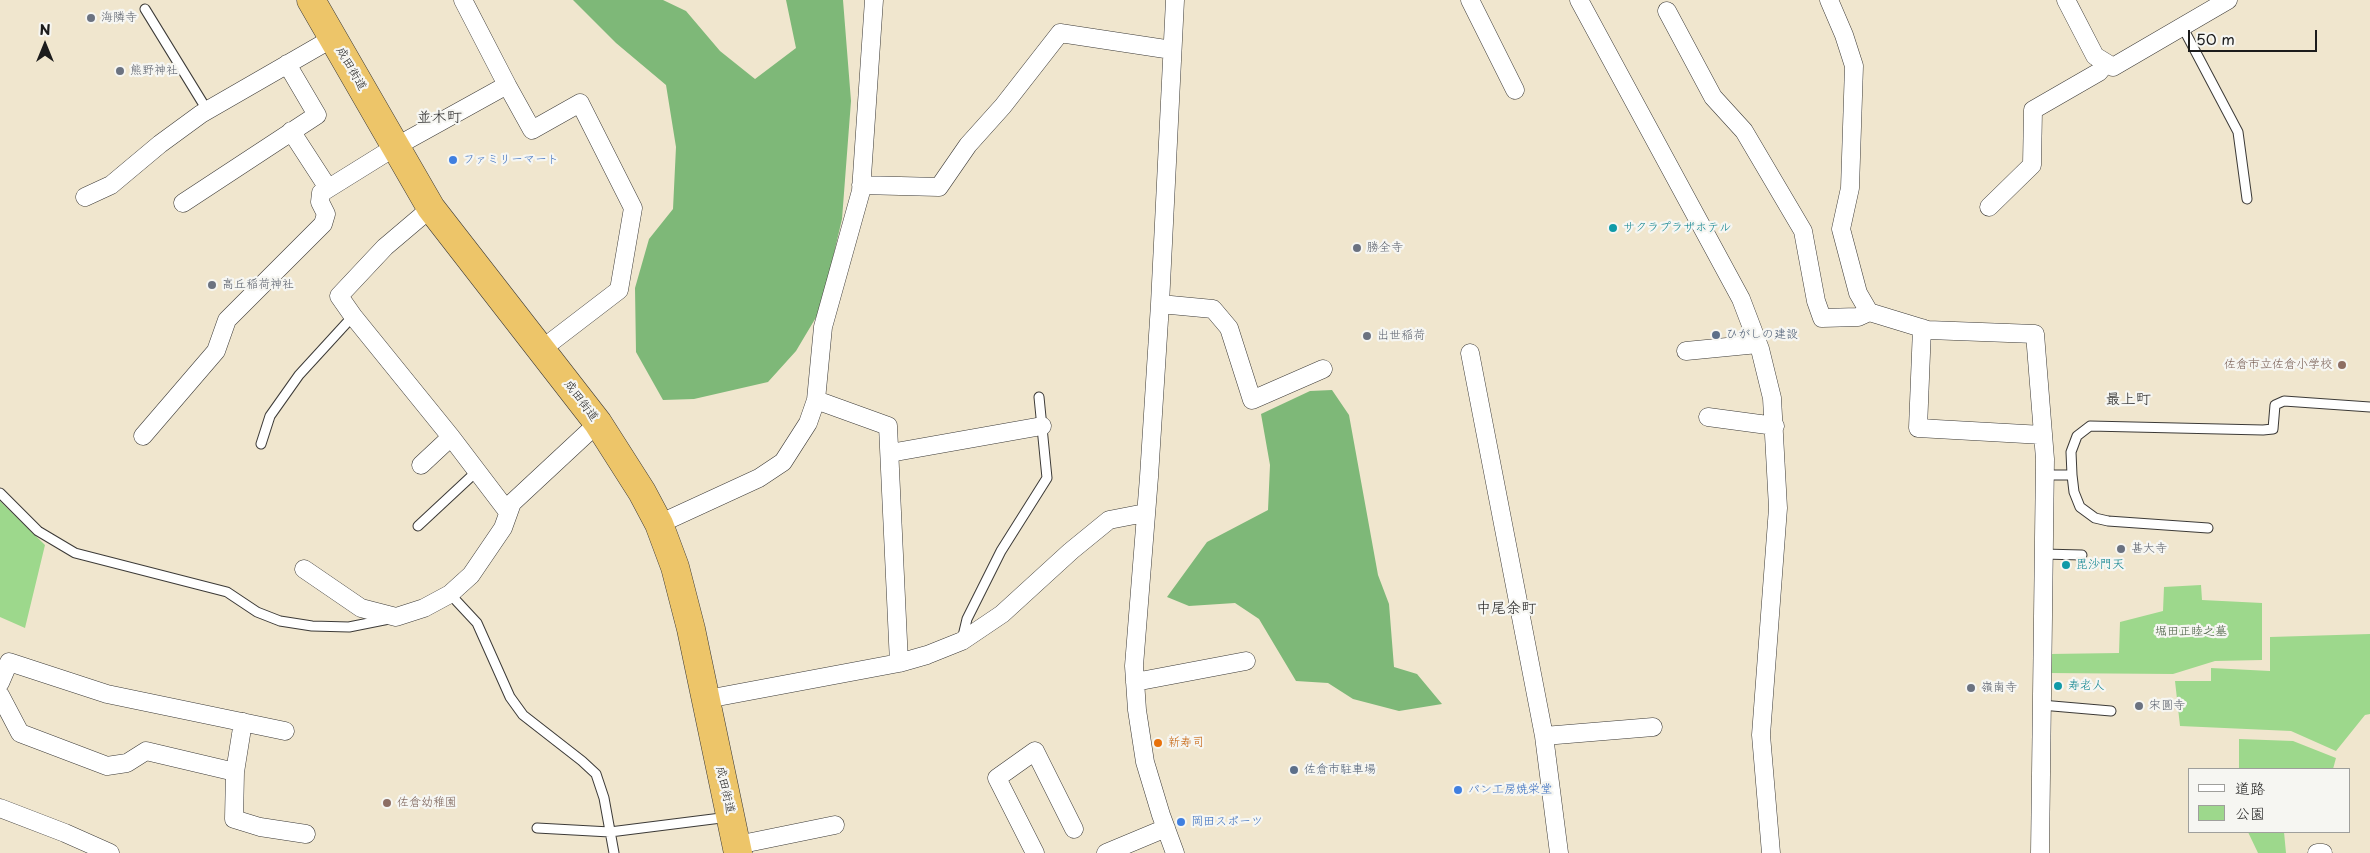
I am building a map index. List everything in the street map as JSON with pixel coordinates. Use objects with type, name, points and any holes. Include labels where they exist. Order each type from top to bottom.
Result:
[{"type":"highway","name":"成田街道","points":[[311,0],[431,208],[542,348],[598,423],[642,492],[659,524],[675,567],[707,699],[737,849]]},
{"type":"street","points":[[463,0],[532,130],[580,103],[633,208],[619,290],[542,348]]},
{"type":"street","points":[[659,524],[759,478],[784,462],[808,423],[816,400],[821,370],[823,327],[861,185],[874,0]]},
{"type":"street","points":[[1175,0],[1160,304],[1134,666],[1136,710],[1146,762],[1166,828],[1176,853]]},
{"type":"street","points":[[1470,0],[1515,90]]},
{"type":"street","points":[[1580,0],[1741,299],[1758,344],[1772,398],[1778,508],[1761,734],[1770,853]]},
{"type":"street","points":[[1829,0],[1844,35],[1854,66],[1850,188],[1841,229],[1858,293],[1869,312]]},
{"type":"street","points":[[2066,0],[2095,56],[2113,67],[2228,0]]},
{"type":"street","points":[[1667,11],[1713,98],[1744,131],[1803,231],[1816,301],[1822,318],[1858,317],[1869,312],[1922,328],[2035,334],[2043,435],[2044,475],[2040,853]]},
{"type":"street","points":[[861,185],[939,188],[968,145],[1003,106],[1060,33],[1172,50]]},
{"type":"street","points":[[85,197],[111,186],[160,144],[207,110],[333,38]]},
{"type":"street","points":[[1989,207],[2032,165],[2033,110],[2099,72],[2106,63]]},
{"type":"street","points":[[183,203],[318,115],[287,64]]},
{"type":"street","points":[[143,436],[216,350],[228,320],[323,224],[326,214],[320,202],[321,193],[395,147],[507,85]]},
{"type":"street","points":[[291,131],[328,188]]},
{"type":"street","points":[[431,208],[385,247],[339,296],[508,512]]},
{"type":"street","points":[[1160,304],[1213,309],[1229,328],[1252,400],[1323,369]]},
{"type":"street","points":[[1922,328],[1918,428],[2043,435]]},
{"type":"street","points":[[1686,351],[1758,344]]},
{"type":"street","points":[[1470,353],[1544,736],[1560,853]]},
{"type":"street","points":[[816,400],[888,426],[899,663]]},
{"type":"street","points":[[1708,417],[1775,426]]},
{"type":"street","points":[[304,569],[361,608],[396,617],[424,608],[450,594],[472,575],[503,528],[512,503],[598,423]]},
{"type":"street","points":[[890,452],[1042,426]]},
{"type":"street","points":[[421,465],[451,437]]},
{"type":"street","points":[[707,699],[899,663],[927,655],[962,640],[1002,614],[1071,550],[1109,520],[1146,513]]},
{"type":"street","points":[[1135,682],[1246,661]]},
{"type":"street","points":[[0,683],[9,662],[107,694],[285,731]]},
{"type":"street","points":[[0,695],[20,733],[107,766],[128,763],[146,751],[235,772]]},
{"type":"street","points":[[243,722],[235,772],[234,819],[260,827],[306,834]]},
{"type":"street","points":[[1544,736],[1653,727]]},
{"type":"street","points":[[1035,853],[997,778],[1035,751],[1074,829]]},
{"type":"street","points":[[0,808],[110,853]]},
{"type":"street","points":[[737,849],[835,825]]},
{"type":"street","points":[[1106,853],[1166,828]]},
{"type":"street","points":[[2317,853],[2322,853]]},
{"type":"lane","points":[[145,9],[207,110]]},
{"type":"lane","points":[[2182,26],[2238,132],[2247,199]]},
{"type":"lane","points":[[261,444],[270,416],[299,375],[353,316]]},
{"type":"lane","points":[[962,640],[967,619],[1001,551],[1047,478],[1039,397]]},
{"type":"lane","points":[[2208,528],[2095,518],[2080,507],[2074,492],[2071,452],[2077,436],[2090,426],[2273,429],[2275,405],[2284,401],[2370,407]]},
{"type":"lane","points":[[418,526],[476,472]]},
{"type":"lane","points":[[2044,475],[2072,475]]},
{"type":"lane","points":[[0,494],[38,531],[75,553],[227,592],[257,612],[280,621],[312,626],[349,627],[396,617]]},
{"type":"lane","points":[[2043,554],[2082,555]]},
{"type":"lane","points":[[450,594],[477,623],[510,697],[523,715],[596,774],[604,798],[614,853]]},
{"type":"lane","points":[[2042,705],[2111,711]]},
{"type":"lane","points":[[537,828],[610,832],[731,817]]},
{"type":"green space","points":[[573,0],[663,0],[686,11],[720,51],[755,79],[796,48],[786,0],[843,0],[851,101],[842,219],[821,309],[796,351],[768,382],[694,399],[663,400],[636,352],[635,288],[649,239],[673,209],[676,147],[666,85],[616,43]]},
{"type":"green space","points":[[1332,390],[1349,415],[1378,575],[1389,604],[1394,667],[1417,674],[1442,704],[1399,711],[1353,699],[1328,683],[1296,681],[1259,619],[1235,603],[1189,606],[1167,597],[1207,542],[1268,510],[1270,465],[1261,414],[1310,391]]},
{"type":"green space","points":[[0,501],[45,545],[25,628],[0,617]]},
{"type":"green space","name":"堀田正睦之墓","points":[[2201,585],[2202,600],[2262,603],[2262,660],[2215,661],[2173,674],[2048,673],[2049,654],[2119,653],[2120,622],[2163,611],[2164,587]]},
{"type":"green space","points":[[2370,634],[2370,714],[2365,715],[2336,751],[2291,731],[2180,726],[2175,681],[2211,681],[2211,668],[2270,671],[2270,637]]},
{"type":"green space","points":[[2239,739],[2293,741],[2336,758],[2333,768],[2239,768]]},
{"type":"green space","points":[[2248,833],[2284,833],[2286,853],[2258,853]]},
{"type":"place","name":"海隣寺","points":[[91,18]]},
{"type":"place","name":"熊野神社","points":[[120,71]]},
{"type":"place","name":"ファミリーマート","points":[[453,160]]},
{"type":"place","name":"サクラプラザホテル","points":[[1613,228]]},
{"type":"place","name":"勝全寺","points":[[1357,248]]},
{"type":"place","name":"高丘稲荷神社","points":[[212,285]]},
{"type":"place","name":"ひがしの建設","points":[[1716,335]]},
{"type":"place","name":"出世稲荷","points":[[1367,336]]},
{"type":"place","name":"佐倉市立佐倉小学校","points":[[2342,365]]},
{"type":"place","name":"甚大寺","points":[[2121,549]]},
{"type":"place","name":"毘沙門天","points":[[2066,565]]},
{"type":"place","name":"寿老人","points":[[2058,686]]},
{"type":"place","name":"嶺南寺","points":[[1971,688]]},
{"type":"place","name":"宋圓寺","points":[[2139,706]]},
{"type":"place","name":"新寿司","points":[[1158,743]]},
{"type":"place","name":"佐倉市駐車場","points":[[1294,770]]},
{"type":"place","name":"パン工房焼栄堂","points":[[1458,790]]},
{"type":"place","name":"佐倉幼稚園","points":[[387,803]]},
{"type":"place","name":"岡田スポーツ","points":[[1181,822]]},
{"type":"district","name":"並木町","points":[[439,118]]},
{"type":"district","name":"最上町","points":[[2128,400]]},
{"type":"district","name":"中尾余町","points":[[1506,609]]}]
